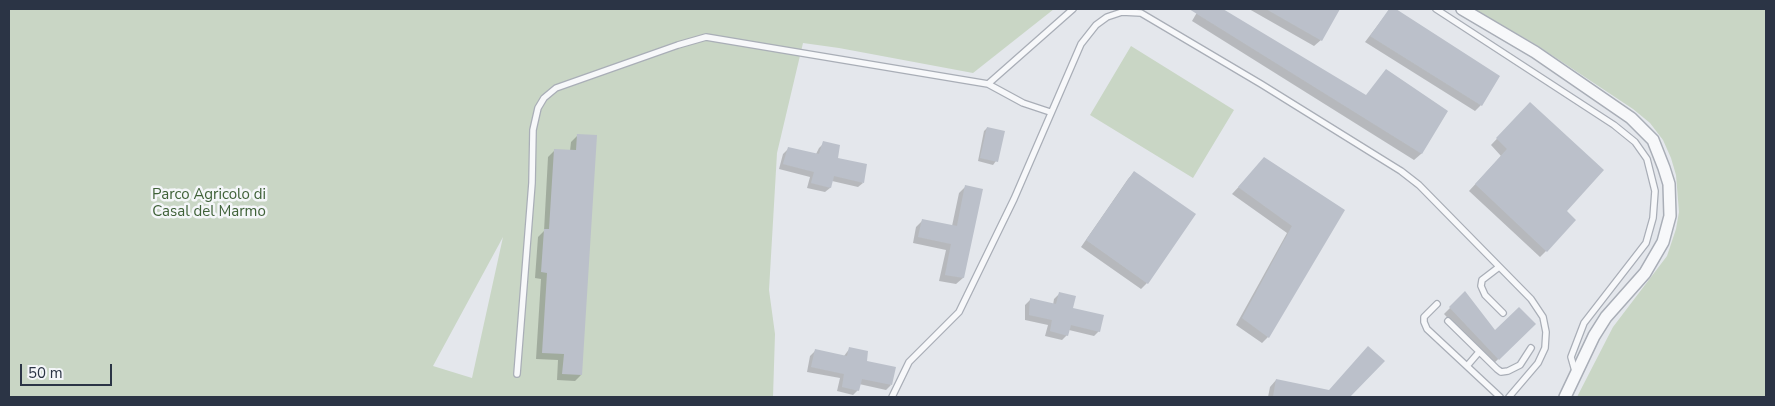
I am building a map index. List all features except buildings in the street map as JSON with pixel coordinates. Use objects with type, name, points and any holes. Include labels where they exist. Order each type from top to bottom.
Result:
[{"type":"street","points":[[1462,9],[1535,52],[1631,118],[1653,140],[1669,184],[1670,216],[1663,242],[1644,273],[1606,318],[1594,336],[1565,397]]},
{"type":"lane","points":[[988,84],[1073,9]]},
{"type":"lane","points":[[1436,9],[1614,125],[1634,142],[1647,159],[1655,190],[1653,218],[1646,243],[1584,323],[1571,357],[1576,373]]},
{"type":"lane","points":[[892,397],[909,362],[959,312],[1014,199],[1081,44],[1096,25],[1107,17],[1122,12],[1141,13],[1262,84],[1401,171],[1419,185],[1530,299],[1543,317],[1546,332],[1545,348],[1538,363],[1510,397]]},
{"type":"lane","points":[[517,374],[532,183],[533,130],[538,108],[544,98],[556,88],[706,37],[988,84],[1023,103],[1050,112]]},
{"type":"lane","points":[[1499,267],[1482,280],[1481,286],[1485,295],[1503,313]]},
{"type":"lane","points":[[1437,304],[1424,317],[1427,329],[1500,397]]},
{"type":"lane","points":[[1448,321],[1502,372],[1520,365],[1531,348]]},
{"type":"lane","points":[[1467,366],[1479,352]]},
{"type":"green space","name":"Parco Agricolo di Casal del Marmo","points":[[9,9],[1054,9],[973,73],[803,43],[777,153],[769,290],[775,334],[773,397],[9,397]],"holes":[[[503,237],[472,378],[433,366]]]},
{"type":"green space","points":[[1474,9],[1766,9],[1766,397],[1577,397],[1613,327],[1667,256],[1676,229],[1679,212],[1676,175],[1663,140],[1650,123],[1633,109],[1535,44]]},
{"type":"green space","points":[[1131,46],[1234,110],[1193,178],[1090,115]]}]
